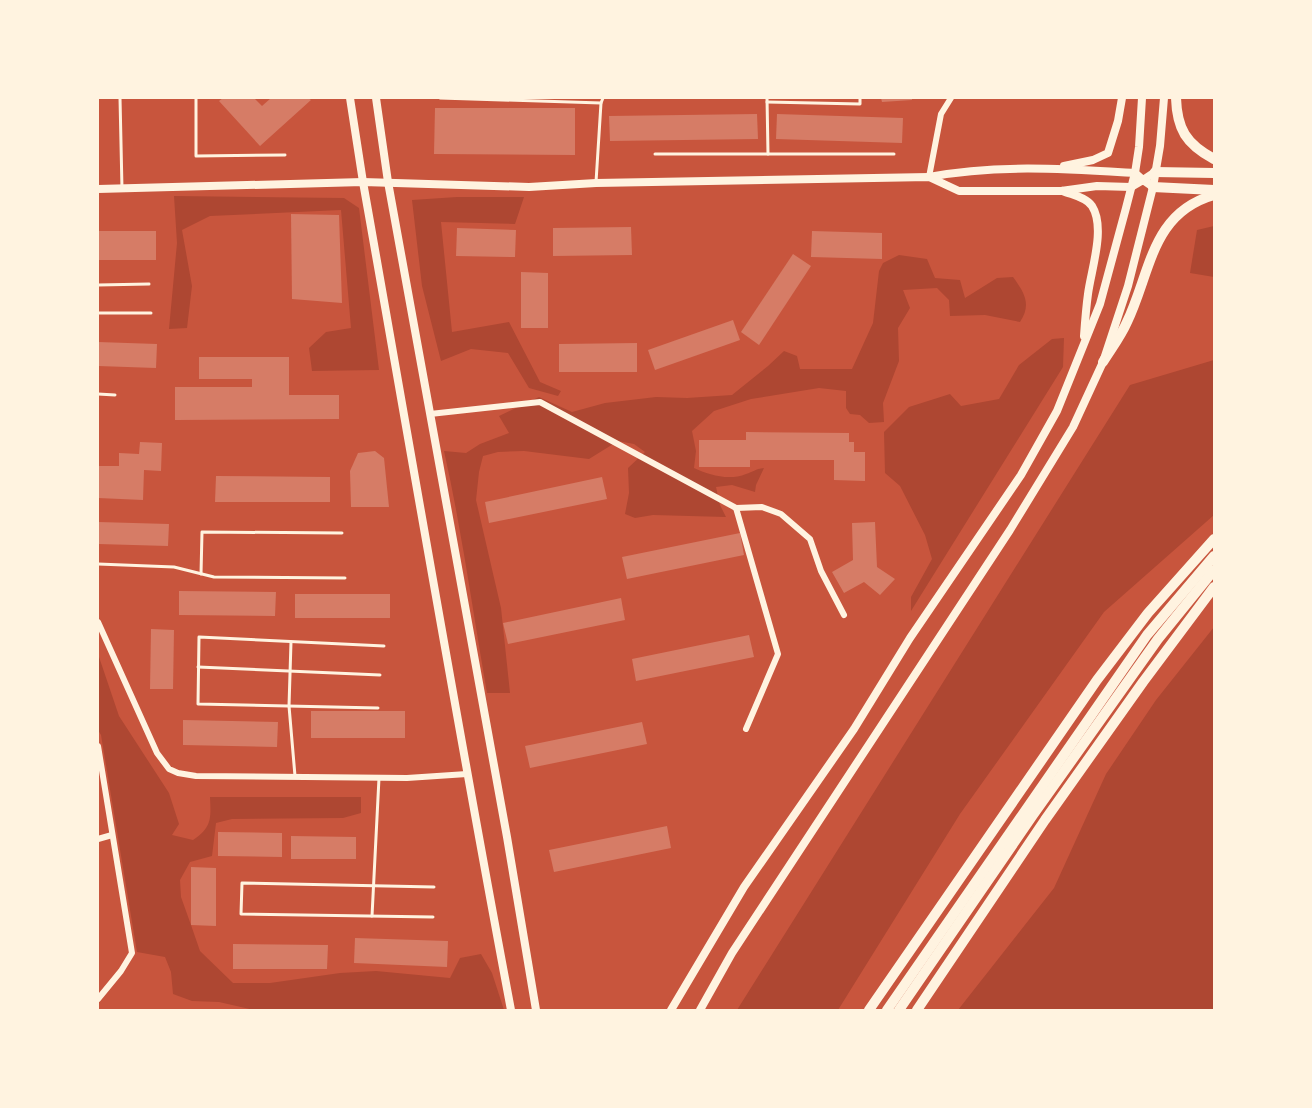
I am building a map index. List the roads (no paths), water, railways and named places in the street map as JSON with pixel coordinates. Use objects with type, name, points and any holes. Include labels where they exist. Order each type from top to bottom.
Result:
[{"type":"highway","points":[[1176,98],[1177,116],[1182,131],[1196,146],[1215,159]]},
{"type":"highway","points":[[1155,172],[1215,173]]},
{"type":"highway","points":[[1153,187],[1215,190]]},
{"type":"highway","points":[[1103,362],[1127,324],[1160,236],[1188,207],[1215,195]]},
{"type":"highway","points":[[869,1011],[1097,680],[1148,614],[1215,539]]},
{"type":"highway","points":[[899,1011],[1147,635],[1215,556]]},
{"type":"highway","points":[[887,1011],[1029,812],[1158,639],[1215,570]]},
{"type":"highway","points":[[917,1011],[1045,820],[1143,682],[1215,587]]},
{"type":"street","points":[[350,98],[467,774],[511,1011]]},
{"type":"street","points":[[376,98],[388,182],[507,837],[536,1011]]},
{"type":"street","points":[[929,177],[941,114],[951,98]]},
{"type":"street","points":[[1051,169],[1106,155],[1111,145],[1122,98]]},
{"type":"street","points":[[671,1011],[744,887],[854,729],[910,638],[1021,475],[1058,411],[1100,304],[1136,173],[1142,98]]},
{"type":"street","points":[[700,1011],[732,953],[1010,530],[1073,427],[1103,362],[1128,286],[1153,187],[1160,146],[1164,98]]},
{"type":"street","points":[[98,189],[363,182],[529,187],[596,183],[929,177],[960,171],[1051,169],[1136,173],[1153,187]]},
{"type":"street","points":[[929,177],[959,191],[1061,191],[1097,186],[1131,188],[1155,172]]},
{"type":"street","points":[[1061,191],[1089,203],[1095,213],[1097,225],[1083,347]]},
{"type":"street","points":[[430,414],[540,402],[736,508],[762,507],[781,514],[810,538],[821,571],[844,615]]},
{"type":"street","points":[[736,508],[777,654],[746,729]]},
{"type":"street","points":[[98,622],[157,753],[169,769],[178,773],[196,776],[379,778],[467,774]]},
{"type":"street","points":[[98,746],[132,953],[121,971],[98,999]]},
{"type":"street","points":[[98,839],[112,835]]},
{"type":"lane","points":[[120,98],[122,189]]},
{"type":"lane","points":[[196,98],[196,156],[285,155]]},
{"type":"lane","points":[[440,98],[601,104]]},
{"type":"lane","points":[[596,183],[603,98]]},
{"type":"lane","points":[[768,154],[767,100],[861,104],[860,98]]},
{"type":"lane","points":[[656,154],[894,154]]},
{"type":"lane","points":[[98,285],[148,284]]},
{"type":"lane","points":[[98,313],[151,313]]},
{"type":"lane","points":[[98,394],[115,395]]},
{"type":"lane","points":[[201,574],[202,532],[342,533]]},
{"type":"lane","points":[[98,564],[174,567],[214,577],[345,578]]},
{"type":"lane","points":[[378,708],[198,704],[199,637],[384,646]]},
{"type":"lane","points":[[291,642],[289,706],[296,776]]},
{"type":"lane","points":[[198,667],[380,675]]},
{"type":"lane","points":[[372,916],[379,778]]},
{"type":"lane","points":[[433,917],[241,914],[242,883],[434,887]]}]
